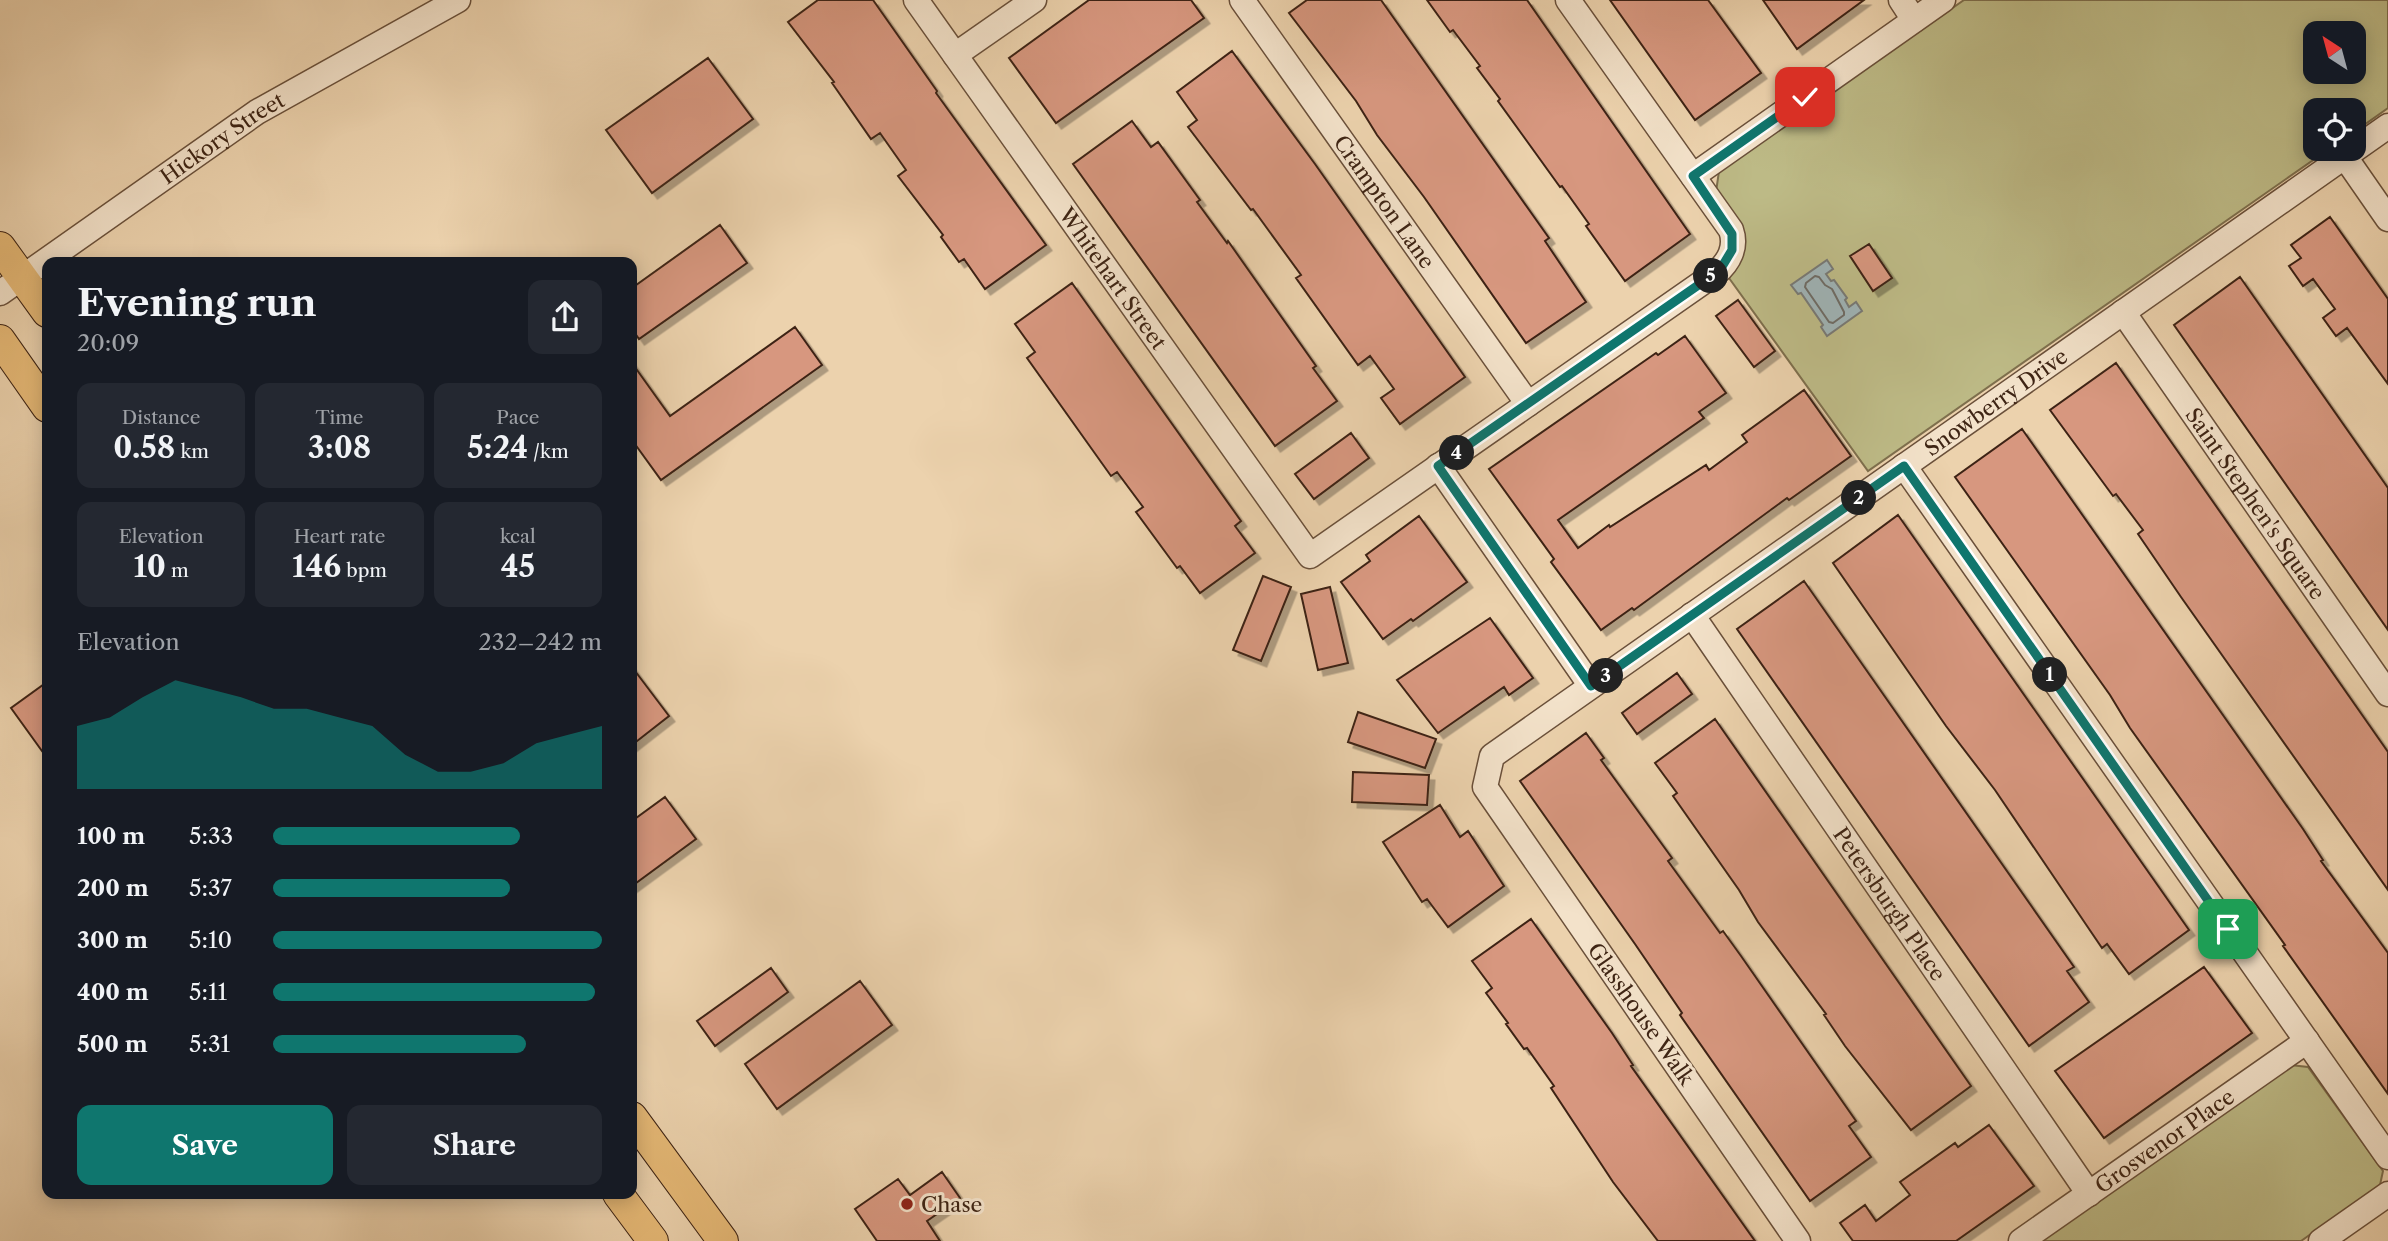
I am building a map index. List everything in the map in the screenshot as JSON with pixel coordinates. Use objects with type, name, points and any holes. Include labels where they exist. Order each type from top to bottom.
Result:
[{"type":"main road","points":[[0,247],[11,286],[42,308]]},
{"type":"main road","points":[[0,340],[42,400]]},
{"type":"main road","points":[[637,1123],[723,1241]]},
{"type":"main road","points":[[622,1199],[653,1241]]},
{"type":"street","name":"Hickory Street","points":[[52,257],[257,112],[458,0]]},
{"type":"street","name":"Whitehart Street","points":[[916,0],[1310,556],[1438,466]]},
{"type":"street","points":[[955,55],[1034,0]]},
{"type":"street","name":"Crampton Lane","points":[[1242,0],[1528,404]]},
{"type":"street","points":[[1568,0],[1731,230],[1733,238],[1732,250],[1720,270],[1438,466],[1591,686]]},
{"type":"street","points":[[1693,176],[1908,10],[1943,0]]},
{"type":"street","name":"Snowberry Drive","points":[[2366,142],[2388,126]]},
{"type":"street","name":"Snowberry Drive","points":[[1485,787],[1492,756],[2339,161]]},
{"type":"street","points":[[2348,161],[2388,219]]},
{"type":"street","name":"Hickory Street","points":[[11,286],[42,264]]},
{"type":"street","name":"Saint Stephen's Square","points":[[2123,313],[2388,694]]},
{"type":"street","points":[[1904,466],[2388,1157]]},
{"type":"street","name":"Petersburgh Place","points":[[1692,615],[2089,1194]]},
{"type":"street","name":"Glasshouse Walk","points":[[1485,787],[1798,1241]]},
{"type":"street","name":"Grosvenor Place","points":[[2021,1241],[2307,1041]]},
{"type":"street","points":[[2321,1241],[2388,1194]]},
{"type":"shaded area","points":[[1964,0],[2388,0],[2388,108],[2366,124],[2366,98],[2303,98],[2303,161],[2312,161],[1868,471],[1729,278],[1737,266],[1716,192],[1719,171]]},
{"type":"shaded area","points":[[2290,1065],[2308,1067],[2383,1171],[2380,1185],[2301,1241],[2041,1241]]},
{"type":"water","points":[[1827,260],[1833,269],[1826,274],[1847,298],[1845,300],[1849,307],[1856,302],[1862,311],[1827,336],[1821,327],[1823,325],[1801,293],[1798,294],[1791,285]]},
{"type":"building","points":[[818,0],[873,0],[936,93],[1046,245],[985,289],[964,259],[959,262],[941,237],[943,235],[898,176],[906,170],[880,133],[871,139],[832,83],[834,82],[788,22]]},
{"type":"building","points":[[1089,0],[1191,0],[1204,18],[1056,123],[1009,58]]},
{"type":"building","points":[[1307,0],[1381,0],[1549,238],[1545,241],[1586,302],[1526,343],[1424,197],[1377,135],[1356,101],[1289,13]]},
{"type":"building","points":[[1427,0],[1527,0],[1690,234],[1625,281],[1586,226],[1589,224],[1498,101],[1500,99],[1477,68],[1480,66],[1453,30],[1450,32]]},
{"type":"building","points":[[1610,0],[1708,0],[1761,73],[1695,120]]},
{"type":"building","points":[[1763,0],[1864,0],[1797,49]]},
{"type":"building","points":[[1232,51],[1465,377],[1400,424],[1381,398],[1394,389],[1370,356],[1358,365],[1296,278],[1301,275],[1188,127],[1197,120],[1177,92]]},
{"type":"building","points":[[708,58],[753,119],[652,193],[606,130]]},
{"type":"building","points":[[1132,121],[1151,147],[1158,142],[1200,200],[1197,202],[1227,243],[1228,241],[1316,366],[1313,368],[1337,401],[1275,446],[1073,164]]},
{"type":"building","points":[[2330,217],[2388,299],[2388,384],[2347,328],[2336,336],[2323,318],[2335,309],[2313,279],[2303,286],[2289,266],[2301,258],[2291,245]]},
{"type":"building","points":[[720,225],[747,263],[639,339],[637,284]]},
{"type":"building","points":[[1869,244],[1892,278],[1873,291],[1850,256]]},
{"type":"building","points":[[2240,277],[2388,488],[2388,630],[2174,325]]},
{"type":"building","points":[[1072,283],[1241,521],[1235,526],[1255,553],[1200,593],[1180,566],[1177,568],[1136,512],[1143,507],[1117,472],[1111,476],[1027,358],[1035,352],[1015,324]]},
{"type":"building","points":[[1738,300],[1775,351],[1754,367],[1716,316]]},
{"type":"building","points":[[795,327],[822,365],[661,480],[637,447],[637,370],[670,416]]},
{"type":"building","points":[[1685,336],[1726,393],[1699,412],[1704,418],[1558,520],[1578,548],[1609,525],[1610,527],[1706,465],[1709,470],[1747,442],[1742,435],[1804,390],[1851,456],[1789,500],[1787,498],[1634,610],[1632,608],[1601,630],[1551,562],[1554,559],[1489,469],[1656,353],[1658,355]]},
{"type":"building","points":[[2116,363],[2388,752],[2388,890],[2138,534],[2143,530],[2116,494],[2113,496],[2050,410]]},
{"type":"building","points":[[2022,429],[2303,829],[2323,860],[2321,861],[2388,953],[2388,1094],[1955,477]]},
{"type":"building","points":[[1351,433],[1369,458],[1314,499],[1295,474]]},
{"type":"building","points":[[1898,515],[2189,930],[2129,974],[2107,944],[2102,948],[1995,790],[1946,726],[1833,563]]},
{"type":"building","points":[[1419,516],[1467,582],[1383,639],[1341,582],[1370,561],[1366,555]]},
{"type":"building","points":[[1263,576],[1291,587],[1261,661],[1233,650]]},
{"type":"building","points":[[1804,581],[2074,967],[2067,971],[2089,1002],[2029,1046],[1737,629]]},
{"type":"building","points":[[1330,587],[1348,663],[1318,670],[1301,594]]},
{"type":"building","points":[[1490,618],[1533,678],[1509,695],[1504,687],[1438,733],[1397,680]]},
{"type":"building","points":[[1677,673],[1692,694],[1637,734],[1622,713]]},
{"type":"building","points":[[637,674],[669,716],[637,741]]},
{"type":"building","points":[[42,686],[42,751],[11,708]]},
{"type":"building","points":[[1358,712],[1436,739],[1425,768],[1348,742]]},
{"type":"building","points":[[1715,719],[1971,1086],[1911,1130],[1845,1046],[1824,1015],[1826,1014],[1758,922],[1739,890],[1673,796],[1677,793],[1655,763]]},
{"type":"building","points":[[1586,733],[1604,758],[1601,760],[1672,858],[1668,861],[1720,933],[1723,931],[1856,1121],[1849,1126],[1871,1157],[1810,1201],[1520,781]]},
{"type":"building","points":[[1353,772],[1429,775],[1427,805],[1352,802]]},
{"type":"building","points":[[665,797],[696,839],[637,882],[637,817]]},
{"type":"building","points":[[1440,805],[1460,837],[1468,831],[1504,886],[1448,927],[1427,899],[1422,902],[1383,842]]},
{"type":"building","points":[[1531,919],[1755,1241],[1658,1241],[1613,1182],[1551,1088],[1554,1086],[1527,1048],[1524,1049],[1486,993],[1492,988],[1472,961]]},
{"type":"building","points":[[2204,967],[2252,1033],[2104,1138],[2055,1071]]},
{"type":"building","points":[[771,968],[788,992],[715,1046],[697,1021]]},
{"type":"building","points":[[860,981],[892,1025],[777,1109],[745,1064]]},
{"type":"building","points":[[1989,1125],[2034,1186],[1956,1241],[1853,1241],[1840,1223],[1865,1205],[1876,1221],[1910,1195],[1900,1182],[1955,1143],[1958,1147]]},
{"type":"building","name":"Chase","points":[[942,1172],[960,1198],[927,1221],[940,1241],[877,1241],[855,1209],[898,1179],[910,1195]]},
{"type":"place","name":"Chase","points":[[907,1204]]},
{"type":"route","points":[[1805,97],[1693,176],[1731,230],[1734,242],[1732,250],[1728,261],[1720,270],[1438,466],[1591,686],[1904,466],[2228,929]]}]
